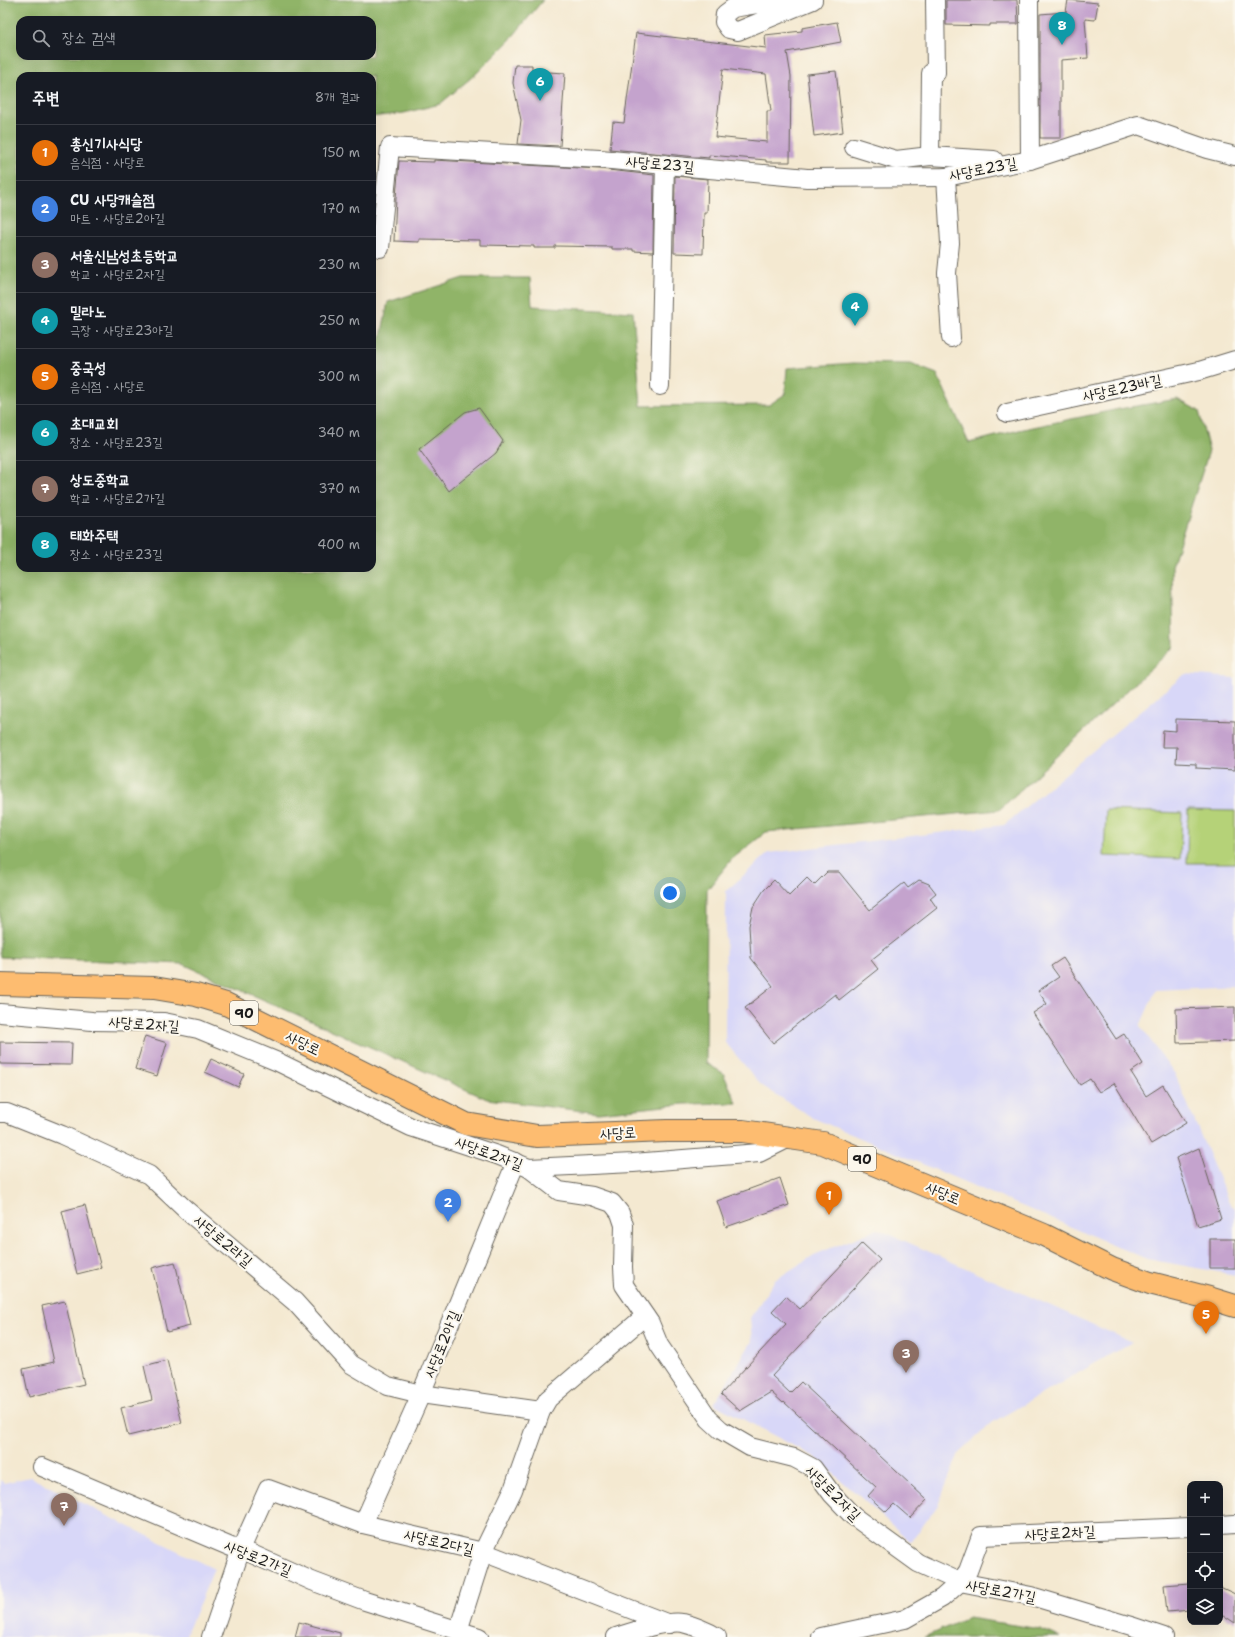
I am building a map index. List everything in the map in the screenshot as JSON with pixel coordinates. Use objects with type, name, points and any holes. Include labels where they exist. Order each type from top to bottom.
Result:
[{"type":"main road","name":"사당로","points":[[0,984],[154,988],[196,995],[226,1004],[466,1124],[537,1136],[667,1131],[743,1131],[823,1143],[1044,1235],[1119,1272],[1150,1283],[1235,1306]]},
{"type":"street","points":[[783,0],[733,8],[725,14],[724,22],[729,29],[738,31],[813,0]]},
{"type":"street","points":[[930,156],[930,73],[936,73],[935,0]]},
{"type":"street","name":"사당로23길","points":[[1022,161],[1029,0]]},
{"type":"street","name":"사당로23길","points":[[380,248],[390,147],[592,158],[807,178],[946,177],[1022,161],[1138,125],[1235,156]]},
{"type":"street","points":[[854,147],[896,160],[930,156],[1022,161]]},
{"type":"street","points":[[660,386],[665,164]]},
{"type":"street","points":[[946,177],[950,243],[947,273],[951,338]]},
{"type":"street","name":"사당로23바길","points":[[1007,413],[1199,371],[1235,360]]},
{"type":"street","name":"사당로2자길","points":[[0,1014],[92,1021],[164,1022],[198,1029],[278,1062],[411,1127],[523,1165],[559,1190],[592,1196],[612,1203],[620,1214],[624,1225],[622,1267],[624,1285],[645,1316],[659,1345],[709,1419],[721,1430],[750,1447],[794,1458],[813,1468],[832,1494],[853,1516],[918,1563],[960,1582]]},
{"type":"street","name":"사당로2라길","points":[[3,1113],[62,1135],[149,1175],[186,1210],[295,1302],[352,1364],[388,1386],[421,1394],[541,1411]]},
{"type":"street","points":[[523,1165],[633,1163],[759,1153],[789,1138]]},
{"type":"street","name":"사당로2아길","points":[[363,1524],[523,1165]]},
{"type":"street","points":[[458,1630],[483,1552],[513,1490],[541,1411],[548,1399],[645,1316]]},
{"type":"street","name":"사당로2가길","points":[[42,1467],[232,1547],[241,1549],[312,1581],[365,1601],[479,1637]]},
{"type":"street","name":"사당로2다길","points":[[241,1549],[268,1489],[363,1524],[483,1552],[669,1624]]},
{"type":"street","points":[[1223,1525],[1235,1524]]},
{"type":"street","name":"사당로2차길","points":[[960,1582],[968,1571],[981,1536],[1187,1527]]},
{"type":"street","points":[[211,1637],[241,1549]]},
{"type":"street","name":"사당로2가길","points":[[821,1637],[905,1619],[942,1598],[960,1582],[1031,1596],[1164,1637]]},
{"type":"street","points":[[616,1637],[651,1626],[682,1623],[707,1631],[717,1637]]},
{"type":"shaded area","points":[[1185,674],[1235,678],[1235,986],[1156,990],[1140,1026],[1175,1074],[1229,1203],[1235,1208],[1235,1275],[1147,1259],[813,1118],[761,1085],[725,1042],[726,891],[769,853],[1004,825]]},
{"type":"shaded area","points":[[878,1229],[1132,1342],[993,1422],[959,1453],[938,1505],[911,1542],[815,1457],[714,1404],[752,1341],[750,1318],[775,1280],[814,1255]]},
{"type":"shaded area","points":[[30,1477],[214,1569],[185,1637],[0,1637],[0,1480],[4,1483]]},
{"type":"green space","points":[[0,0],[543,0],[509,41],[478,72],[440,104],[404,113],[376,116],[376,72],[16,72],[16,572],[376,572],[376,339],[381,337],[388,302],[463,278],[530,278],[532,306],[633,312],[641,406],[769,405],[785,394],[787,368],[853,363],[911,364],[937,374],[969,443],[1019,430],[1119,409],[1177,399],[1199,411],[1209,451],[1172,566],[1174,647],[999,810],[766,832],[732,859],[707,890],[706,1063],[723,1073],[737,1103],[684,1104],[598,1113],[487,1099],[183,964],[0,957]]},
{"type":"green space","points":[[1106,810],[1182,813],[1180,859],[1104,856]]},
{"type":"green space","points":[[1188,810],[1235,811],[1235,863],[1187,863]]},
{"type":"green space","points":[[968,1618],[1040,1629],[1060,1637],[924,1637]]},
{"type":"building","points":[[946,0],[1017,0],[1018,24],[990,24],[990,26],[946,25]]},
{"type":"building","points":[[1068,0],[1098,3],[1095,20],[1085,19],[1088,58],[1061,60],[1061,138],[1040,138],[1040,14],[1066,12]]},
{"type":"building","points":[[837,22],[841,42],[787,52],[791,76],[790,162],[766,162],[766,160],[709,155],[709,158],[610,149],[613,122],[624,123],[636,33],[766,48],[765,35],[802,31],[802,28]],"holes":[[[723,69],[766,74],[771,111],[767,111],[767,142],[715,137]]]},
{"type":"building","points":[[515,65],[532,65],[532,71],[565,73],[560,146],[518,144],[521,120],[513,83]]},
{"type":"building","points":[[836,71],[843,132],[814,136],[807,74]]},
{"type":"building","points":[[434,160],[599,169],[654,175],[653,252],[633,251],[633,249],[612,249],[612,247],[555,246],[555,248],[534,248],[534,246],[480,245],[480,240],[419,239],[419,242],[394,241],[399,161],[434,162]]},
{"type":"building","points":[[675,176],[708,179],[707,213],[704,213],[703,254],[674,253]]},
{"type":"building","points":[[479,408],[503,441],[496,453],[449,491],[419,449],[465,412]]},
{"type":"building","points":[[1176,719],[1235,721],[1235,770],[1196,768],[1196,764],[1176,763],[1177,747],[1162,747],[1163,730],[1176,731]]},
{"type":"building","points":[[827,872],[839,872],[870,910],[904,883],[908,888],[919,880],[929,884],[936,893],[930,898],[937,908],[871,960],[878,969],[839,1000],[835,994],[773,1043],[745,1008],[773,986],[751,958],[749,926],[753,907],[764,890],[774,880],[789,896],[807,878],[814,885]]},
{"type":"building","points":[[1063,958],[1116,1039],[1124,1034],[1143,1064],[1131,1072],[1146,1096],[1163,1085],[1186,1123],[1151,1144],[1114,1083],[1099,1092],[1090,1079],[1080,1085],[1033,1013],[1047,1004],[1038,991],[1059,977],[1051,966]]},
{"type":"building","points":[[1235,1007],[1235,1041],[1177,1043],[1176,1009]]},
{"type":"building","points":[[145,1036],[167,1043],[157,1076],[135,1069]]},
{"type":"building","points":[[0,1042],[72,1043],[71,1065],[0,1064]]},
{"type":"building","points":[[211,1059],[244,1074],[238,1087],[205,1072]]},
{"type":"building","points":[[1199,1148],[1221,1219],[1198,1226],[1176,1158]]},
{"type":"building","points":[[780,1178],[789,1205],[726,1227],[717,1201]]},
{"type":"building","points":[[85,1205],[101,1268],[77,1274],[62,1211]]},
{"type":"building","points":[[1210,1239],[1235,1239],[1235,1268],[1210,1268]]},
{"type":"building","points":[[862,1243],[880,1260],[772,1376],[790,1393],[801,1382],[927,1500],[910,1518],[894,1504],[886,1512],[868,1496],[876,1487],[784,1402],[783,1403],[771,1392],[740,1411],[721,1394],[786,1324],[772,1311],[786,1296],[800,1309]]},
{"type":"building","points":[[175,1262],[190,1326],[167,1332],[152,1268]]},
{"type":"building","points":[[65,1301],[84,1384],[29,1397],[23,1369],[54,1362],[42,1306]]},
{"type":"building","points":[[167,1360],[182,1423],[128,1436],[121,1408],[152,1400],[144,1366]]},
{"type":"building","points":[[1187,1583],[1187,1610],[1167,1612],[1164,1585]]},
{"type":"building","points":[[1223,1588],[1235,1594],[1235,1623],[1223,1615]]},
{"type":"building","points":[[299,1622],[340,1633],[340,1637],[295,1637]]},
{"type":"place","name":"태화주택","points":[[1062,45]]},
{"type":"place","name":"초대교회","points":[[540,101]]},
{"type":"place","name":"밀라노","points":[[855,326]]},
{"type":"place","name":"총신기사식당","points":[[829,1215]]},
{"type":"place","name":"CU 사당캐슬점","points":[[448,1222]]},
{"type":"place","name":"중국성","points":[[1206,1334]]},
{"type":"place","name":"서울신남성초등학교","points":[[906,1373]]},
{"type":"place","name":"상도중학교","points":[[64,1526]]}]
